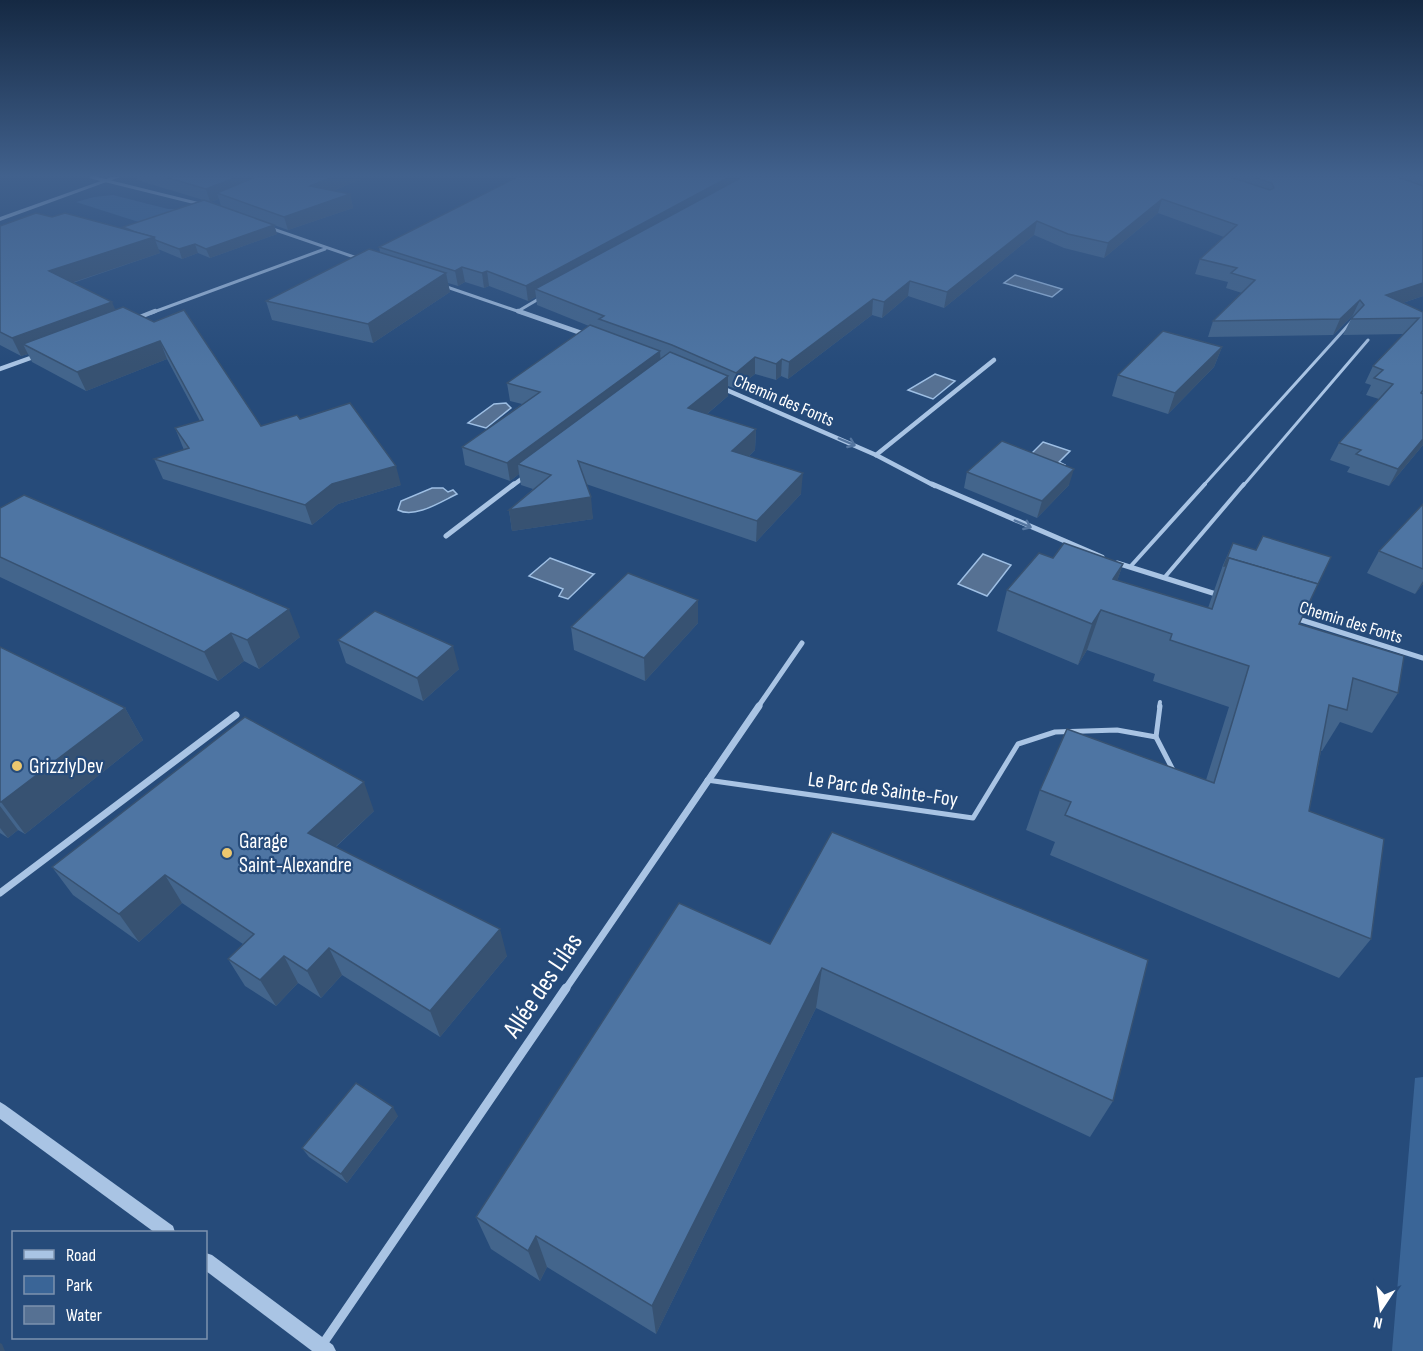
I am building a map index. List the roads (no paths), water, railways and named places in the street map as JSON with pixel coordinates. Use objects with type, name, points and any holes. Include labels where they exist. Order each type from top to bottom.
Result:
[{"type":"street","points":[[304,240],[369,262]]},
{"type":"street","points":[[124,323],[326,248]]},
{"type":"street","points":[[434,282],[520,310],[595,338]]},
{"type":"street","points":[[520,310],[546,295]]},
{"type":"street","points":[[0,369],[45,352]]},
{"type":"street","points":[[876,455],[994,360]]},
{"type":"street","name":"Chemin des Fonts","points":[[712,384],[876,455],[933,485],[1130,567],[1231,598]]},
{"type":"street","points":[[446,536],[530,473]]},
{"type":"street","name":"Chemin des Fonts","points":[[1288,616],[1423,658]]},
{"type":"street","name":"Allée des Lilas","points":[[322,1349],[707,780],[802,644]]},
{"type":"street","points":[[0,893],[236,715]]},
{"type":"street","points":[[0,1110],[164,1231]]},
{"type":"street","points":[[207,1262],[322,1349]]},
{"type":"lane","points":[[1130,567],[1353,319]]},
{"type":"lane","points":[[1164,578],[1368,340]]},
{"type":"lane","points":[[1160,702],[1156,737],[1176,777]]},
{"type":"lane","name":"Le Parc de Sainte-Foy","points":[[707,780],[973,818],[1018,744],[1055,732],[1117,730],[1156,737]]},
{"type":"water","points":[[1015,275],[1062,289],[1052,297],[1004,283]]},
{"type":"water","points":[[935,374],[955,381],[933,399],[908,390]]},
{"type":"water","points":[[506,403],[511,408],[486,428],[468,423],[494,404]]},
{"type":"water","points":[[1043,442],[1070,451],[1059,462],[1065,465],[1059,472],[1023,462]]},
{"type":"water","points":[[432,488],[443,488],[448,492],[453,490],[457,494],[420,511],[398,510],[401,501]]},
{"type":"water","points":[[983,554],[1011,565],[987,596],[958,584]]},
{"type":"water","points":[[550,558],[594,574],[568,599],[559,596],[563,589],[529,576]]},
{"type":"place","name":"GrizzlyDev","points":[[17,766]]},
{"type":"place","name":"Garage Saint-Alexandre","points":[[227,853]]}]
